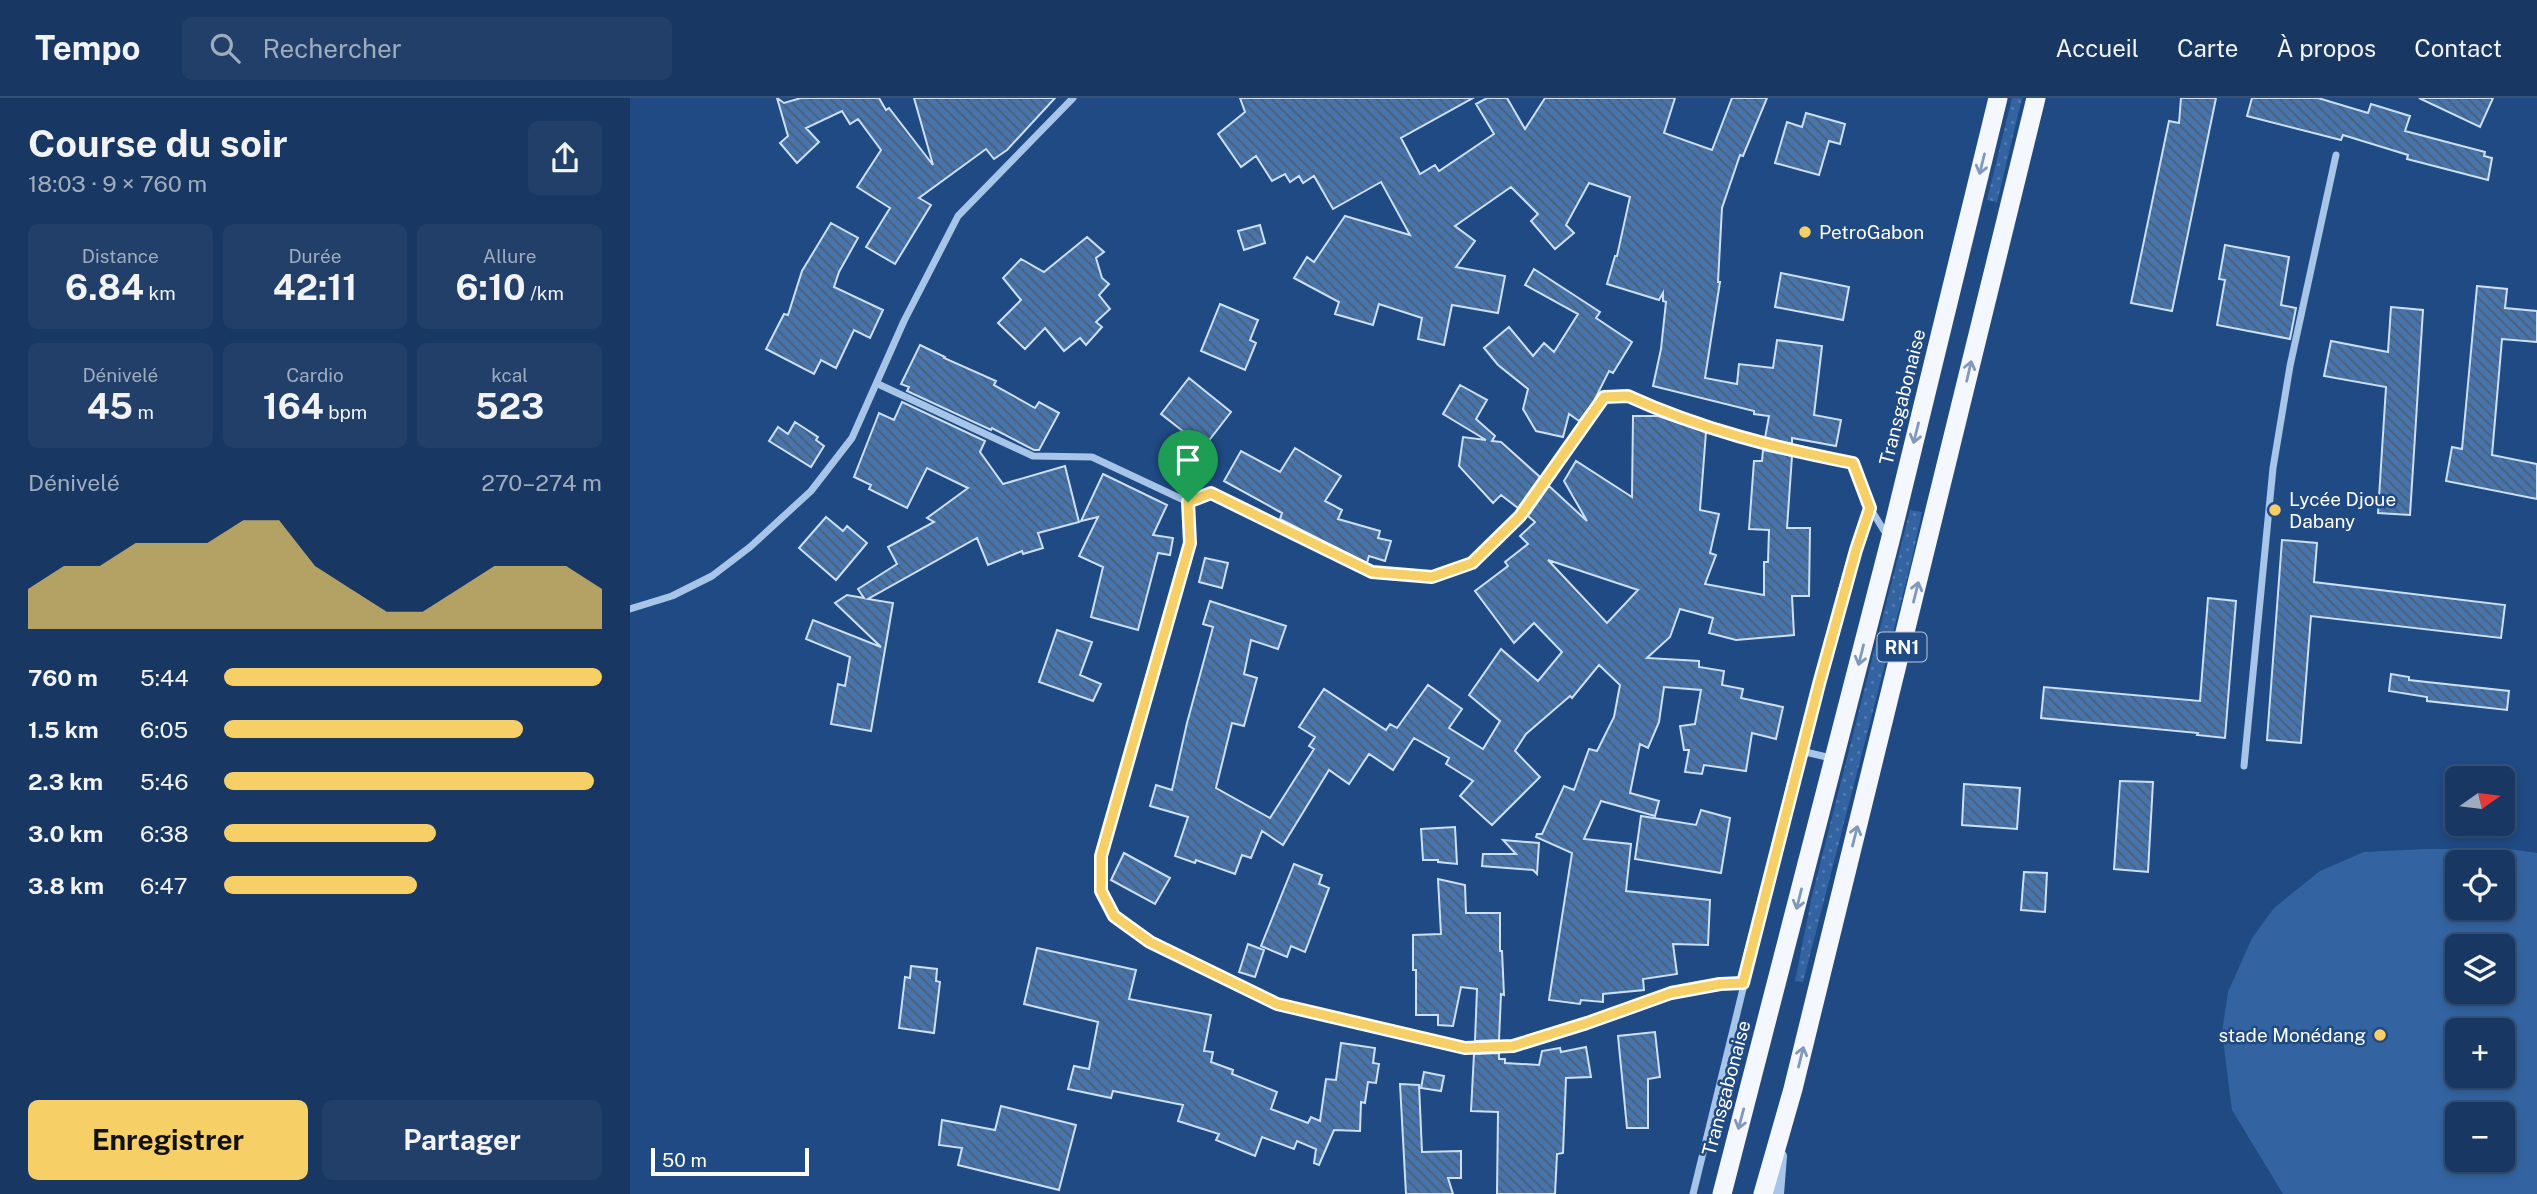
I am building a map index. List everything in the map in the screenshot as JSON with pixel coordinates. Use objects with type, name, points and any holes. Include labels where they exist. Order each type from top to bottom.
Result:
[{"type":"highway","name":"Transgabonaise","points":[[1722,1194],[1890,541],[1998,98]]},
{"type":"highway","name":"RN1","points":[[1763,1194],[1793,1089],[2036,98]]},
{"type":"street","points":[[630,609],[672,596],[712,576],[750,547],[811,491],[852,438],[904,321],[958,216],[1073,98]]},
{"type":"street","points":[[2244,766],[2273,468],[2290,366],[2336,155]]},
{"type":"street","points":[[878,384],[1033,456],[1092,457],[1188,502],[1211,493],[1372,572],[1432,577],[1472,563],[1520,516],[1604,397],[1628,396],[1659,410],[1747,440],[1853,463],[1870,508],[1890,541]]},
{"type":"street","points":[[1188,502],[1190,543],[1101,856],[1101,891],[1114,916],[1150,942],[1277,1004],[1465,1048],[1513,1046],[1671,993],[1720,984],[1743,983]]},
{"type":"street","points":[[1693,1194],[1801,751],[1870,508]]},
{"type":"street","points":[[1801,751],[1834,758]]},
{"type":"street","points":[[1778,1194],[1793,1089]]},
{"type":"shaded area","points":[[2012,98],[2022,98],[1997,202],[1987,200]]},
{"type":"shaded area","points":[[1910,510],[1922,512],[1911,563],[1803,982],[1795,981],[1812,896]]},
{"type":"shaded area","points":[[2427,849],[2509,849],[2537,853],[2537,1194],[2283,1194],[2232,1110],[2222,1032],[2228,992],[2252,938],[2274,908],[2320,871],[2364,852]]},
{"type":"building","points":[[777,98],[784,103],[801,98],[879,98],[933,165],[914,98],[1055,98],[1007,150],[994,159],[986,149],[919,198],[931,205],[895,264],[866,247],[890,208],[857,187],[881,150],[858,119],[850,124],[842,111],[806,128],[819,142],[797,163],[780,143],[788,136]]},
{"type":"building","points":[[1240,98],[1473,98],[1401,138],[1420,174],[1435,165],[1439,171],[1494,134],[1476,104],[1487,98],[1507,98],[1525,129],[1545,98],[1675,98],[1664,133],[1712,150],[1732,98],[1767,98],[1743,156],[1740,155],[1722,208],[1720,282],[1705,378],[1737,384],[1739,364],[1773,368],[1777,340],[1822,346],[1814,415],[1841,420],[1836,446],[1792,438],[1792,444],[1765,438],[1769,416],[1653,386],[1661,349],[1666,302],[1663,301],[1663,293],[1659,300],[1607,284],[1617,256],[1630,197],[1589,183],[1566,225],[1574,233],[1555,249],[1531,221],[1538,214],[1511,187],[1455,226],[1475,241],[1456,267],[1505,276],[1498,313],[1452,305],[1444,345],[1418,339],[1422,318],[1379,304],[1373,325],[1335,314],[1339,302],[1294,278],[1307,257],[1314,262],[1345,216],[1410,235],[1381,182],[1333,209],[1314,176],[1303,183],[1299,176],[1290,182],[1285,174],[1272,181],[1256,156],[1241,167],[1218,134],[1245,112]]},
{"type":"building","points":[[2181,98],[2216,98],[2172,311],[2131,303],[2169,121],[2179,123]]},
{"type":"building","points":[[2252,98],[2318,98],[2368,113],[2371,104],[2410,116],[2405,131],[2485,152],[2484,156],[2492,158],[2488,180],[2407,159],[2408,155],[2343,135],[2341,140],[2247,116]]},
{"type":"building","points":[[2419,98],[2493,98],[2480,127]]},
{"type":"building","points":[[1806,113],[1845,124],[1840,144],[1829,141],[1819,175],[1775,163],[1787,122],[1802,127]]},
{"type":"building","points":[[831,223],[858,238],[839,272],[834,287],[883,310],[870,338],[854,330],[836,368],[821,360],[814,374],[766,349],[784,314],[788,315],[802,271]]},
{"type":"building","points":[[1260,225],[1265,243],[1244,250],[1238,231]]},
{"type":"building","points":[[1087,237],[1104,252],[1096,258],[1102,278],[1109,284],[1099,295],[1110,309],[1096,322],[1102,327],[1086,345],[1080,338],[1064,351],[1045,328],[1025,349],[998,323],[1021,300],[1003,278],[1021,259],[1044,272]]},
{"type":"building","points":[[2225,245],[2289,257],[2281,305],[2296,308],[2290,339],[2217,325],[2225,280],[2219,279]]},
{"type":"building","points":[[1534,269],[1600,312],[1596,318],[1632,342],[1613,373],[1609,371],[1593,403],[1579,421],[1569,414],[1563,437],[1536,431],[1523,409],[1528,389],[1498,365],[1484,348],[1509,327],[1533,356],[1544,343],[1554,352],[1578,314],[1525,285]]},
{"type":"building","points":[[1781,273],[1849,287],[1843,320],[1775,307]]},
{"type":"building","points":[[2477,286],[2507,289],[2505,308],[2537,311],[2537,342],[2502,339],[2492,455],[2537,464],[2537,499],[2446,481],[2452,447],[2462,449]]},
{"type":"building","points":[[1220,304],[1258,320],[1250,340],[1256,343],[1245,370],[1201,351]]},
{"type":"building","points":[[2391,307],[2423,310],[2410,515],[2378,513],[2386,387],[2324,376],[2331,341],[2388,352]]},
{"type":"building","points":[[920,345],[996,381],[994,385],[1035,408],[1039,402],[1059,413],[1039,450],[907,391],[909,387],[901,384]]},
{"type":"building","points":[[1189,378],[1231,412],[1200,452],[1181,437],[1184,432],[1161,414]]},
{"type":"building","points":[[1460,385],[1487,400],[1476,419],[1495,436],[1492,441],[1501,442],[1540,477],[1518,508],[1501,495],[1493,503],[1459,466],[1463,437],[1486,440],[1443,414]]},
{"type":"building","points":[[902,402],[985,441],[980,452],[1003,484],[1065,466],[1079,522],[1038,533],[1043,548],[1023,554],[1022,551],[988,565],[977,538],[868,599],[893,603],[871,731],[831,724],[838,684],[845,686],[850,657],[806,639],[813,620],[881,647],[835,603],[847,595],[864,598],[858,589],[897,564],[888,547],[934,522],[927,518],[968,488],[927,468],[907,508],[869,489],[871,485],[854,477],[879,413],[894,420]]},
{"type":"building","points":[[1633,416],[1658,416],[1706,432],[1700,510],[1719,514],[1710,553],[1716,555],[1705,584],[1764,595],[1764,562],[1768,562],[1769,530],[1749,529],[1754,461],[1762,461],[1763,450],[1792,456],[1787,528],[1810,528],[1809,596],[1792,596],[1794,635],[1736,640],[1709,633],[1713,618],[1680,609],[1670,637],[1647,658],[1699,661],[1699,667],[1724,671],[1722,685],[1743,689],[1741,698],[1783,707],[1776,739],[1752,733],[1746,771],[1704,765],[1702,774],[1685,772],[1689,750],[1684,750],[1680,726],[1695,724],[1701,690],[1664,687],[1659,722],[1648,748],[1640,744],[1630,793],[1659,801],[1655,816],[1601,801],[1584,839],[1631,844],[1626,891],[1710,900],[1708,945],[1673,944],[1677,974],[1643,979],[1644,990],[1603,994],[1603,1002],[1581,1000],[1580,1004],[1549,1000],[1572,853],[1536,837],[1537,834],[1542,834],[1564,786],[1574,790],[1589,749],[1597,751],[1614,717],[1620,685],[1599,665],[1572,698],[1570,696],[1526,734],[1515,751],[1540,777],[1492,825],[1460,796],[1473,781],[1446,764],[1449,758],[1414,738],[1393,770],[1369,754],[1349,784],[1329,770],[1283,845],[1262,831],[1251,858],[1242,855],[1235,874],[1196,860],[1195,863],[1175,856],[1188,817],[1150,806],[1156,785],[1172,790],[1213,627],[1203,624],[1210,601],[1286,626],[1278,649],[1251,640],[1244,674],[1257,678],[1244,726],[1232,723],[1216,788],[1270,818],[1314,749],[1309,746],[1315,737],[1299,727],[1324,689],[1386,730],[1390,724],[1397,728],[1428,685],[1462,709],[1449,728],[1483,749],[1500,721],[1469,695],[1501,649],[1538,681],[1562,652],[1534,623],[1514,643],[1475,591],[1508,566],[1505,562],[1528,544],[1520,536],[1535,522],[1528,516],[1549,486],[1587,521],[1564,481],[1576,461],[1632,497]],"holes":[[[1548,560],[1638,590],[1607,623]]]},
{"type":"building","points":[[795,422],[818,437],[816,440],[824,446],[811,467],[769,441],[778,427],[788,434]]},
{"type":"building","points":[[1295,448],[1341,476],[1325,501],[1342,510],[1338,519],[1380,531],[1378,538],[1391,541],[1385,561],[1369,556],[1367,563],[1280,519],[1282,513],[1224,481],[1241,451],[1280,472]]},
{"type":"building","points":[[1103,474],[1167,505],[1153,535],[1173,538],[1170,555],[1158,553],[1138,630],[1091,617],[1103,567],[1079,556],[1098,517],[1081,521]]},
{"type":"building","points":[[826,517],[843,531],[847,526],[867,543],[836,580],[799,548]]},
{"type":"building","points":[[2282,540],[2317,543],[2314,582],[2505,605],[2501,638],[2311,616],[2301,743],[2267,740]]},
{"type":"building","points":[[1205,558],[1228,563],[1222,588],[1199,582]]},
{"type":"building","points":[[2208,598],[2236,601],[2225,738],[2041,718],[2044,687],[2200,701]]},
{"type":"building","points":[[1057,630],[1092,642],[1080,675],[1101,684],[1093,701],[1039,682]]},
{"type":"building","points":[[2391,674],[2409,677],[2409,680],[2509,691],[2507,710],[2427,701],[2427,697],[2389,691]]},
{"type":"building","points":[[2120,781],[2153,782],[2148,872],[2114,869]]},
{"type":"building","points":[[1964,784],[2020,788],[2017,829],[1962,825]]},
{"type":"building","points":[[1701,810],[1730,818],[1721,873],[1635,859],[1641,816],[1696,825]]},
{"type":"building","points":[[1455,827],[1457,864],[1423,860],[1421,829]]},
{"type":"building","points":[[1503,840],[1539,843],[1537,874],[1533,870],[1482,866],[1483,854],[1516,854]]},
{"type":"building","points":[[1124,853],[1170,878],[1155,904],[1111,880]]},
{"type":"building","points":[[1294,864],[1322,875],[1319,884],[1329,888],[1305,952],[1291,946],[1287,957],[1261,946]]},
{"type":"building","points":[[2024,872],[2047,873],[2045,912],[2021,910]]},
{"type":"building","points":[[1438,879],[1465,885],[1466,913],[1500,913],[1504,995],[1501,994],[1499,1040],[1475,1041],[1477,989],[1461,987],[1453,1026],[1438,1025],[1438,1015],[1416,1015],[1413,935],[1441,934]]},
{"type":"building","points":[[1248,944],[1264,950],[1255,977],[1239,972]]},
{"type":"building","points":[[1037,948],[1136,970],[1129,999],[1211,1015],[1204,1051],[1213,1052],[1211,1062],[1233,1070],[1232,1074],[1277,1092],[1271,1109],[1308,1123],[1311,1117],[1320,1121],[1326,1079],[1336,1080],[1341,1043],[1375,1048],[1373,1063],[1379,1064],[1376,1083],[1368,1082],[1365,1103],[1361,1102],[1360,1131],[1334,1130],[1319,1165],[1314,1163],[1316,1149],[1297,1141],[1294,1149],[1262,1137],[1255,1156],[1216,1140],[1219,1134],[1178,1121],[1183,1105],[1113,1091],[1111,1098],[1068,1089],[1074,1066],[1089,1069],[1098,1022],[1024,1004]]},
{"type":"building","points":[[911,966],[937,969],[936,981],[940,982],[934,1033],[899,1028],[905,977],[910,978]]},
{"type":"building","points":[[1655,1032],[1660,1077],[1648,1079],[1648,1128],[1627,1128],[1618,1036]]},
{"type":"building","points":[[1586,1047],[1591,1077],[1566,1078],[1563,1153],[1557,1154],[1555,1194],[1497,1194],[1498,1112],[1471,1111],[1474,1054],[1499,1053],[1499,1059],[1505,1059],[1505,1063],[1539,1065],[1542,1051],[1560,1048],[1561,1052]]},
{"type":"building","points":[[1424,1072],[1444,1076],[1441,1091],[1421,1088]]},
{"type":"building","points":[[1400,1084],[1419,1085],[1422,1152],[1461,1151],[1461,1178],[1448,1178],[1453,1194],[1406,1194]]},
{"type":"building","points":[[1001,1106],[1076,1125],[1059,1190],[958,1165],[962,1148],[939,1145],[942,1120],[995,1130]]},
{"type":"place","name":"PetroGabon","points":[[1805,232]]},
{"type":"place","name":"Lycée Djoue Dabany","points":[[2275,510]]},
{"type":"place","name":"stade Monédang","points":[[2380,1035]]},
{"type":"route","points":[[1628,396],[1659,410],[1747,440],[1853,463],[1870,508],[1801,751],[1743,983],[1720,984],[1671,993],[1513,1046],[1465,1048],[1277,1004],[1150,942],[1114,916],[1101,891],[1101,856],[1190,543],[1188,502],[1211,493],[1372,572],[1432,577],[1472,563],[1520,516],[1604,397],[1628,396]]}]
